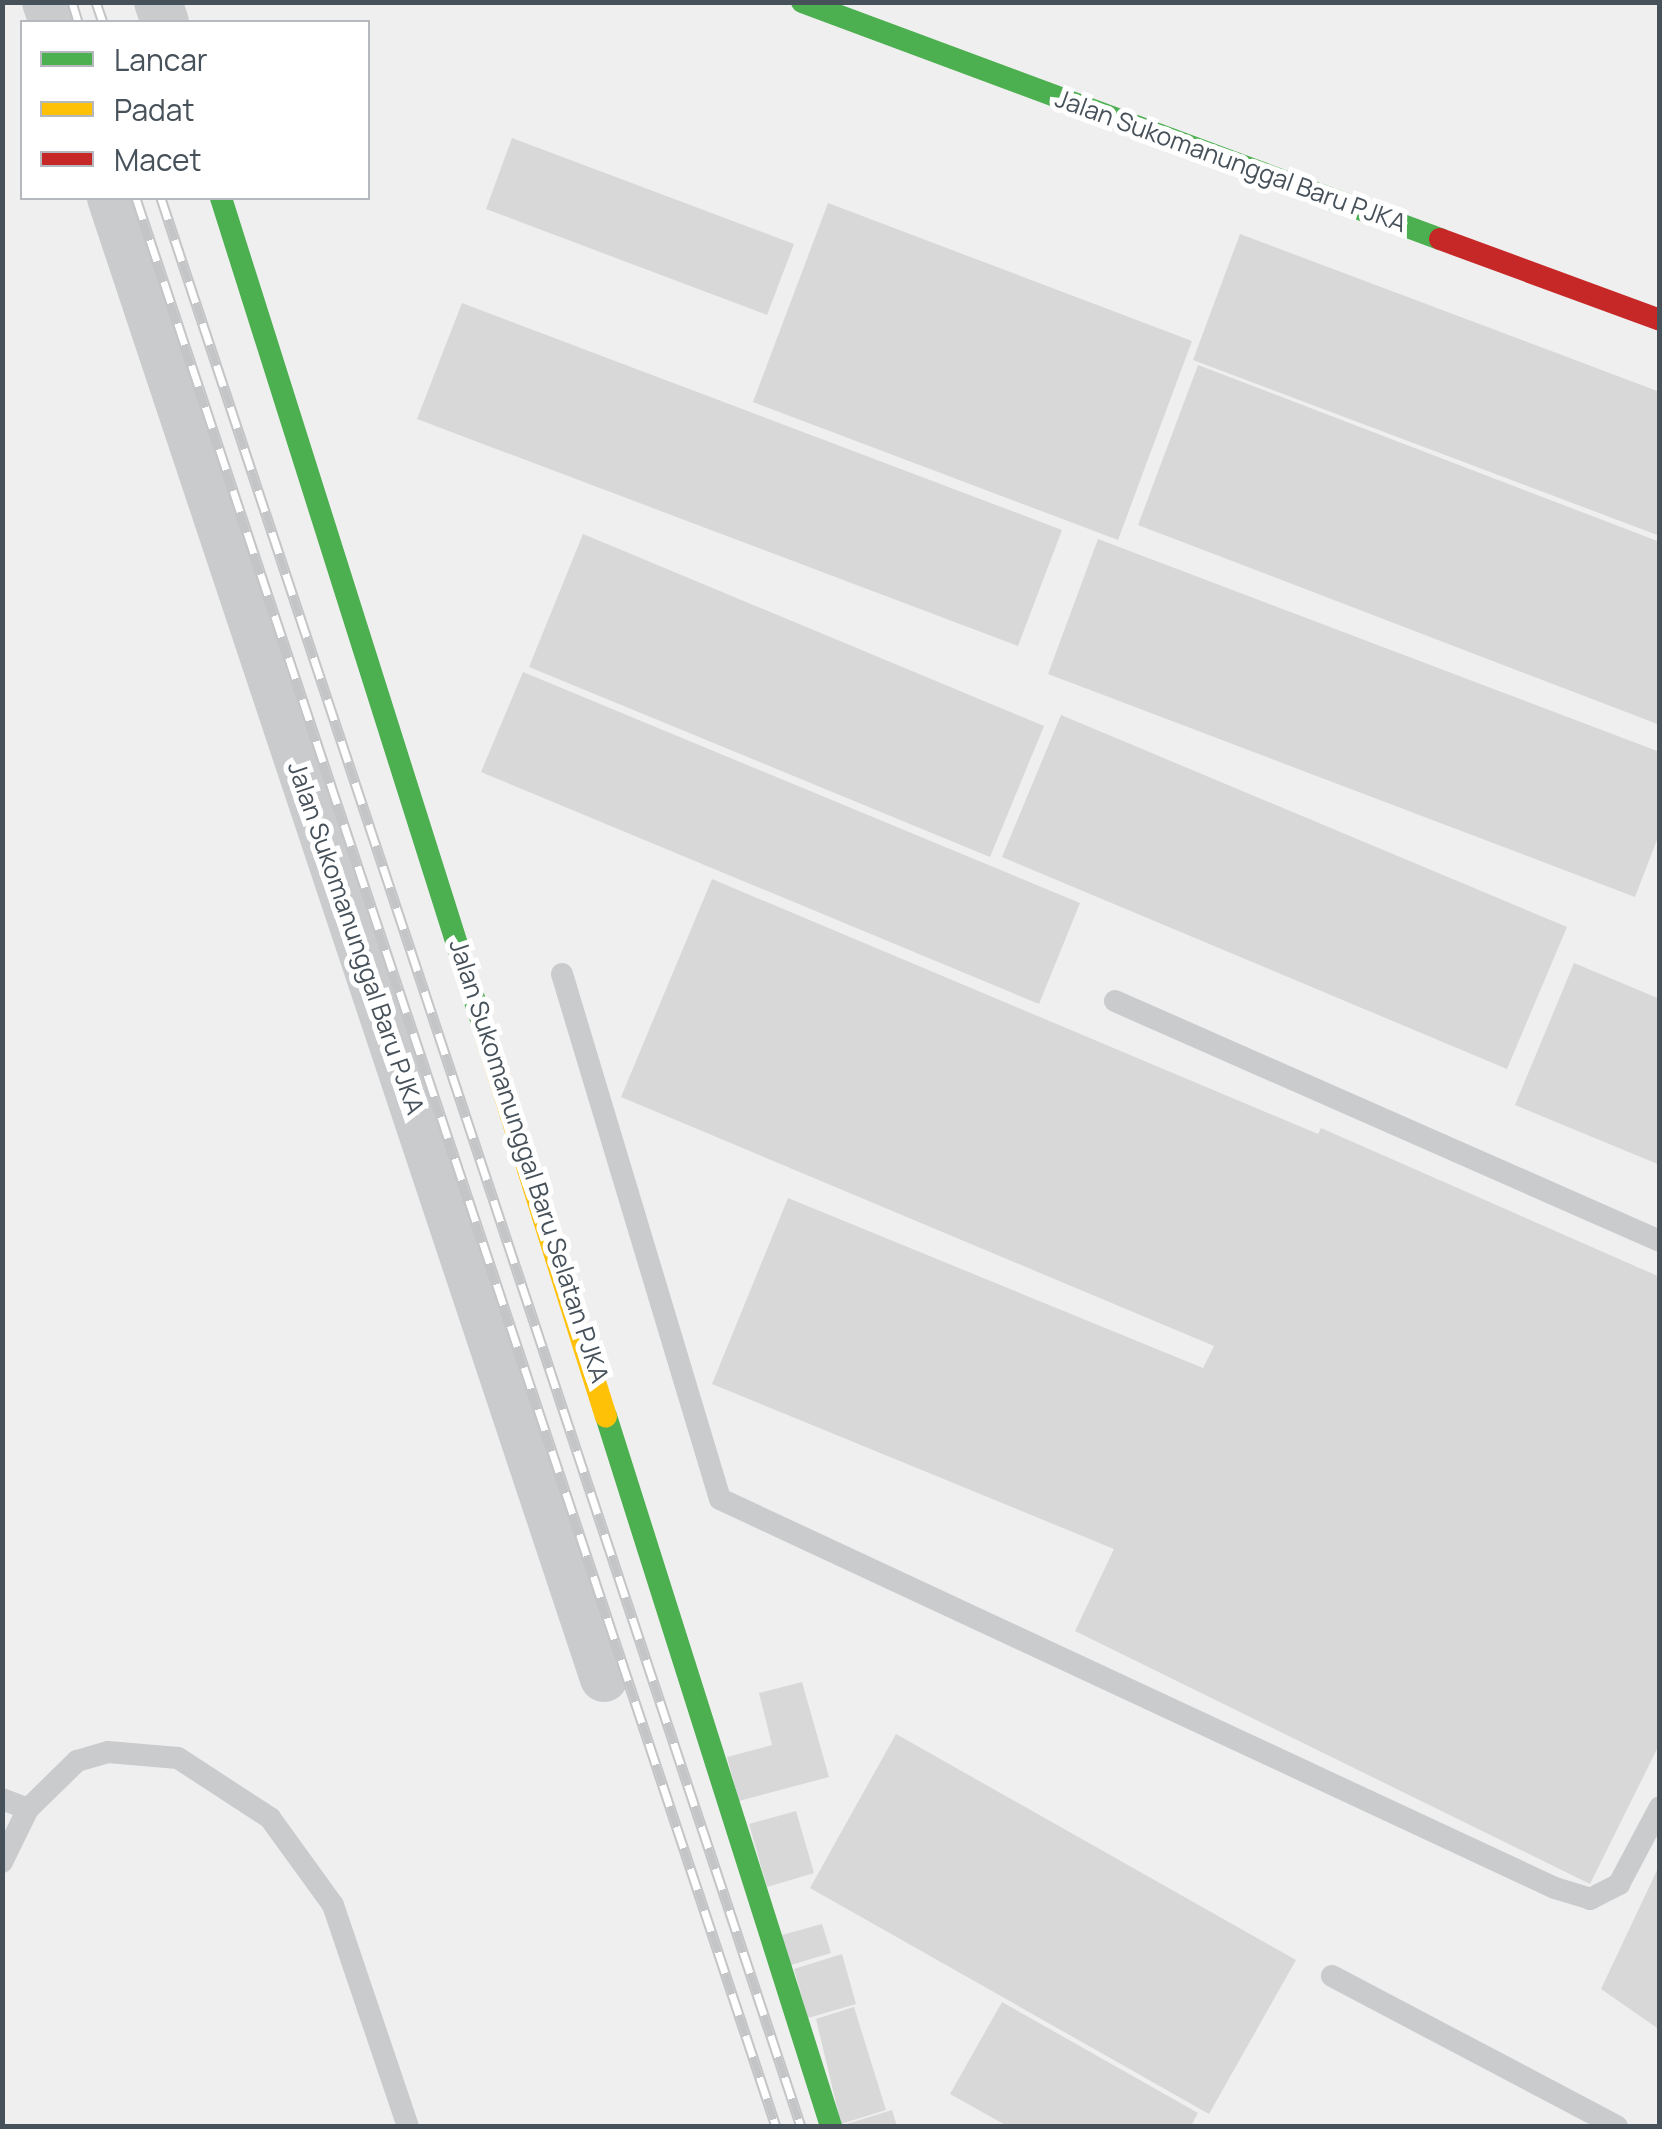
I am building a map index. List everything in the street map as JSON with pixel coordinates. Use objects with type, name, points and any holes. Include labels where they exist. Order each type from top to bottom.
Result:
[{"type":"street","name":"Jalan Sukomanunggal Baru PJKA","points":[[802,2],[1660,320]]},
{"type":"street","name":"Jalan Sukomanunggal Baru PJKA","points":[[112,200],[604,1678]]},
{"type":"street","name":"Jalan Sukomanunggal Baru Selatan PJKA","points":[[222,200],[832,2126]]},
{"type":"lane","points":[[562,974],[720,1499],[1555,1888],[1590,1898],[1619,1884],[1660,1807]]},
{"type":"lane","points":[[1115,1001],[1660,1241]]},
{"type":"lane","points":[[2,1862],[28,1809],[77,1761],[108,1752],[178,1758],[270,1818],[333,1904],[408,2126]]},
{"type":"lane","points":[[2,1798],[28,1809]]},
{"type":"lane","points":[[1332,1976],[1617,2126]]},
{"type":"building","points":[[512,138],[794,244],[767,315],[486,209]]},
{"type":"building","points":[[828,203],[1192,341],[1118,540],[753,402]]},
{"type":"building","points":[[1240,234],[1660,392],[1660,536],[1193,360]]},
{"type":"building","points":[[462,303],[1062,530],[1018,646],[417,419]]},
{"type":"building","points":[[1198,365],[1660,542],[1660,725],[1138,525]]},
{"type":"building","points":[[583,534],[1044,726],[990,857],[529,667]]},
{"type":"building","points":[[1098,539],[1660,752],[1660,832],[1635,897],[1048,674]]},
{"type":"building","points":[[523,672],[1080,903],[1039,1004],[481,772]]},
{"type":"building","points":[[1061,715],[1567,927],[1507,1069],[1002,857]]},
{"type":"building","points":[[712,879],[1318,1134],[1321,1128],[1660,1277],[1660,1743],[1590,1884],[1075,1631],[1114,1549],[712,1384],[788,1198],[1203,1368],[1214,1346],[621,1097]]},
{"type":"building","points":[[1574,963],[1660,999],[1660,1165],[1515,1105]]},
{"type":"building","points":[[802,1682],[829,1777],[739,1801],[727,1757],[772,1745],[759,1693]]},
{"type":"building","points":[[896,1734],[1296,1960],[1209,2114],[810,1888]]},
{"type":"building","points":[[796,1811],[814,1873],[767,1887],[749,1824]]},
{"type":"building","points":[[1660,1864],[1660,2030],[1601,1989]]},
{"type":"building","points":[[822,1924],[831,1953],[791,1965],[782,1935]]},
{"type":"building","points":[[842,1954],[856,2004],[808,2018],[794,1969]]},
{"type":"building","points":[[1002,2002],[1198,2113],[1191,2126],[1007,2126],[950,2094]]},
{"type":"building","points":[[854,2007],[886,2110],[841,2124],[816,2019]]},
{"type":"building","points":[[892,2110],[897,2126],[840,2126]]},
{"type":"railway","points":[[72,2],[77,20]]},
{"type":"railway","points":[[96,2],[102,20]]},
{"type":"railway","points":[[137,200],[776,2126]]},
{"type":"railway","points":[[162,200],[801,2126]]},
{"type":"traffic: fast","points":[[802,2],[1440,239]]},
{"type":"traffic: fast","points":[[222,200],[485,1033]]},
{"type":"traffic: fast","points":[[606,1416],[831,2126]]},
{"type":"traffic: slow","points":[[485,1033],[606,1416]]},
{"type":"traffic: jam","points":[[1440,239],[1660,320]]}]
